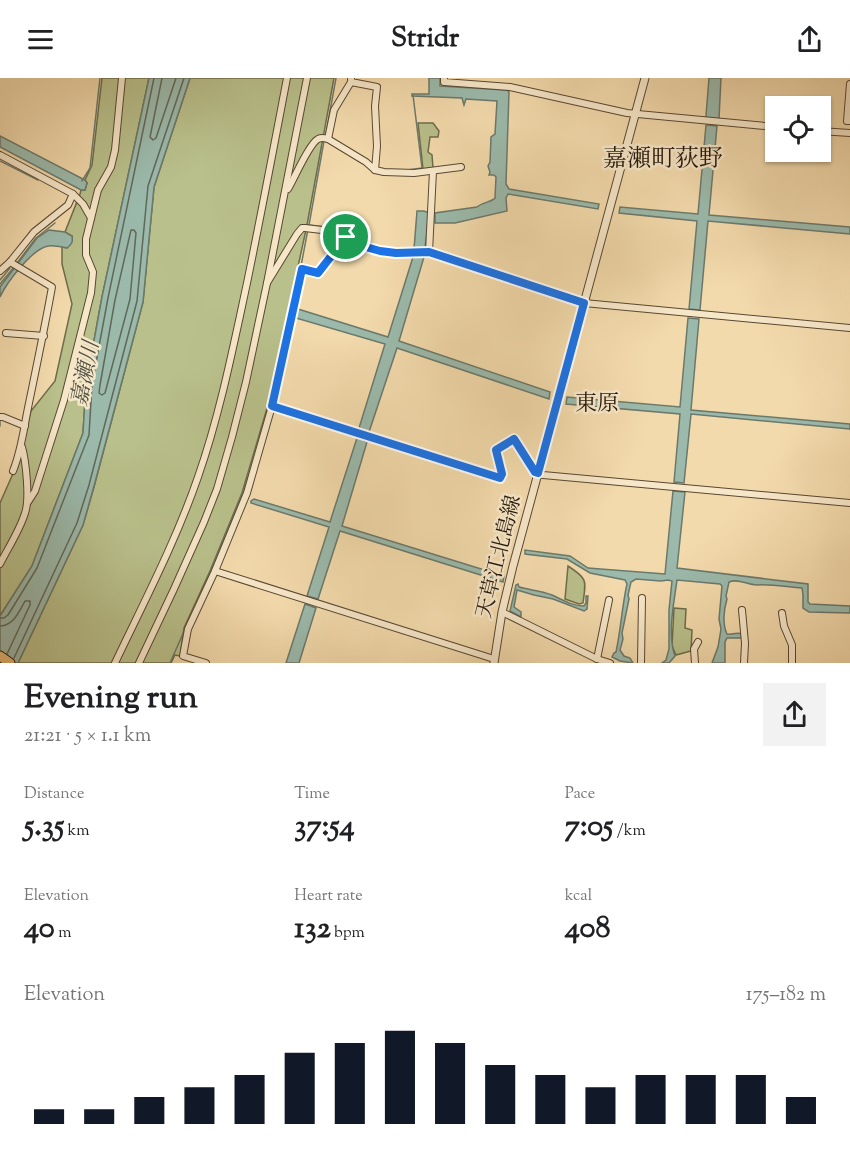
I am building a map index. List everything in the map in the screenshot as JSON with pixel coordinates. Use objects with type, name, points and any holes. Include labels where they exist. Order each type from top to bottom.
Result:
[{"type":"highway","points":[[0,656],[10,663]]},
{"type":"street","points":[[0,564],[34,491],[64,400],[91,293],[93,272],[86,255],[86,239],[98,190],[111,167],[115,150],[122,78]]},
{"type":"street","points":[[115,663],[180,524],[198,478],[214,425],[232,354],[286,78]]},
{"type":"street","points":[[139,663],[217,489],[232,437],[267,283],[307,78]]},
{"type":"street","points":[[444,78],[444,82],[510,87],[635,114],[765,125]]},
{"type":"street","name":"天草江北島線","points":[[494,661],[513,566],[645,78]]},
{"type":"street","points":[[325,139],[334,110],[351,80],[377,87],[375,170]]},
{"type":"street","points":[[850,84],[847,121],[850,121]]},
{"type":"street","points":[[831,131],[850,133]]},
{"type":"street","points":[[285,193],[313,145],[319,139],[325,139],[366,162],[375,170],[394,174],[461,167]]},
{"type":"street","points":[[0,155],[74,194],[91,218]]},
{"type":"street","points":[[429,252],[433,171]]},
{"type":"street","points":[[0,271],[12,263],[34,232],[68,205],[74,194]]},
{"type":"street","points":[[267,283],[297,234],[302,228],[308,228],[330,231],[380,251],[429,252],[584,303],[850,328]]},
{"type":"street","points":[[206,663],[183,656],[188,629],[215,571],[246,493],[272,406],[302,269],[318,273],[346,237]]},
{"type":"street","points":[[12,263],[52,287],[22,444],[13,471]]},
{"type":"street","points":[[6,333],[44,336]]},
{"type":"street","points":[[272,406],[500,478],[502,474],[496,450],[514,439],[535,472],[543,475],[850,503]]},
{"type":"street","points":[[0,417],[25,426]]},
{"type":"street","points":[[22,444],[28,502]]},
{"type":"street","points":[[215,571],[494,661]]},
{"type":"street","points":[[641,663],[642,598]]},
{"type":"street","points":[[597,658],[609,600]]},
{"type":"street","points":[[742,610],[744,663]]},
{"type":"street","points":[[502,612],[610,663]]},
{"type":"street","points":[[782,613],[784,626],[792,645],[792,663]]},
{"type":"street","points":[[695,663],[694,649],[699,642]]},
{"type":"green space","points":[[102,78],[149,78],[102,297],[86,384],[83,433],[32,566],[0,616],[0,503],[15,469],[31,411],[55,381],[72,304],[62,264],[62,247],[67,248],[72,236],[65,232],[81,190],[85,190],[87,183],[85,180],[92,165]]},
{"type":"green space","points":[[190,78],[334,78],[307,225],[268,405],[242,493],[184,628],[180,656],[175,655],[171,663],[18,663],[83,525],[143,302],[154,187]]},
{"type":"green space","points":[[418,123],[433,123],[439,131],[438,137],[430,137],[428,152],[432,155],[433,168],[423,169]]},
{"type":"green space","points":[[568,566],[584,581],[583,603],[579,604],[565,599]]},
{"type":"green space","points":[[674,608],[686,609],[685,628],[692,630],[691,651],[676,655],[672,646]]},
{"type":"water","name":"嘉瀬川","points":[[149,78],[190,78],[154,187],[143,302],[83,525],[18,663],[0,663],[0,616],[32,566],[83,433],[86,384],[102,297]]},
{"type":"water","points":[[429,78],[440,78],[440,86],[507,90],[509,92],[506,184],[509,189],[599,204],[598,209],[508,194],[507,211],[455,223],[435,223],[435,213],[477,207],[495,198],[496,177],[489,175],[488,166],[491,137],[495,134],[497,101],[466,99],[464,105],[462,98],[412,96],[412,94],[429,94]]},
{"type":"water","points":[[709,78],[721,78],[719,119],[706,116]]},
{"type":"water","points":[[706,125],[717,126],[709,215],[850,227],[850,234],[708,221],[700,310],[689,309],[697,221],[619,213],[620,207],[698,214]]},
{"type":"water","points":[[0,136],[85,180],[87,183],[85,190],[81,190],[0,147]]},
{"type":"water","points":[[417,211],[429,213],[425,248],[414,249]]},
{"type":"water","points":[[49,230],[65,232],[72,236],[71,244],[67,248],[48,246],[35,253],[14,275],[0,297],[0,287],[37,238]]},
{"type":"water","points":[[413,257],[424,257],[399,341],[550,392],[549,399],[397,348],[369,432],[359,428],[385,344],[296,318],[298,309],[388,337]]},
{"type":"water","points":[[688,318],[699,319],[691,410],[850,424],[850,429],[691,414],[684,483],[674,482],[680,414],[566,404],[567,397],[680,407]]},
{"type":"water","points":[[357,438],[367,442],[342,526],[504,576],[503,582],[340,531],[318,599],[307,596],[329,527],[251,503],[251,501],[254,499],[330,522]]},
{"type":"water","points":[[673,491],[685,492],[677,568],[808,584],[810,604],[850,606],[850,613],[809,612],[803,608],[802,588],[729,582],[724,626],[727,634],[742,634],[742,638],[727,638],[725,663],[712,663],[721,629],[719,619],[722,586],[677,580],[671,628],[675,656],[669,663],[662,663],[666,660],[669,649],[672,581],[636,579],[631,582],[628,595],[620,650],[633,663],[612,657],[618,643],[627,584],[625,580],[590,573],[567,559],[525,554],[525,550],[570,556],[588,568],[665,574]]},
{"type":"water","points":[[518,584],[519,587],[548,594],[580,606],[584,606],[586,596],[588,596],[587,609],[584,611],[553,599],[517,590],[514,607],[521,612],[521,617],[510,611]]},
{"type":"water","points":[[305,604],[316,608],[299,663],[286,663]]},
{"type":"waterway","points":[[82,181],[90,168],[100,78]]},
{"type":"waterway","points":[[326,133],[336,78]]},
{"type":"waterway","points":[[407,170],[422,168],[413,95]]},
{"type":"waterway","points":[[309,225],[324,141]]},
{"type":"waterway","points":[[0,161],[38,180]]},
{"type":"waterway","points":[[17,263],[36,238],[55,223]]},
{"type":"waterway","points":[[310,225],[333,228],[378,246]]},
{"type":"waterway","points":[[301,266],[308,229]]},
{"type":"waterway","points":[[383,247],[402,249]]},
{"type":"waterway","points":[[409,248],[414,248]]},
{"type":"waterway","points":[[0,284],[14,267]]},
{"type":"waterway","points":[[0,280],[10,268]]},
{"type":"waterway","points":[[0,420],[0,426]]},
{"type":"waterway","points":[[203,590],[244,491],[258,445]]},
{"type":"waterway","points":[[170,663],[185,629]]},
{"type":"district","name":"嘉瀬町荻野","points":[[663,160]]},
{"type":"district","name":"東原","points":[[597,405]]},
{"type":"route","points":[[346,237],[380,251],[429,252],[584,303],[538,473],[535,472],[514,439],[496,450],[502,474],[500,478],[272,406],[291,328],[302,269],[318,273],[346,237]]}]
